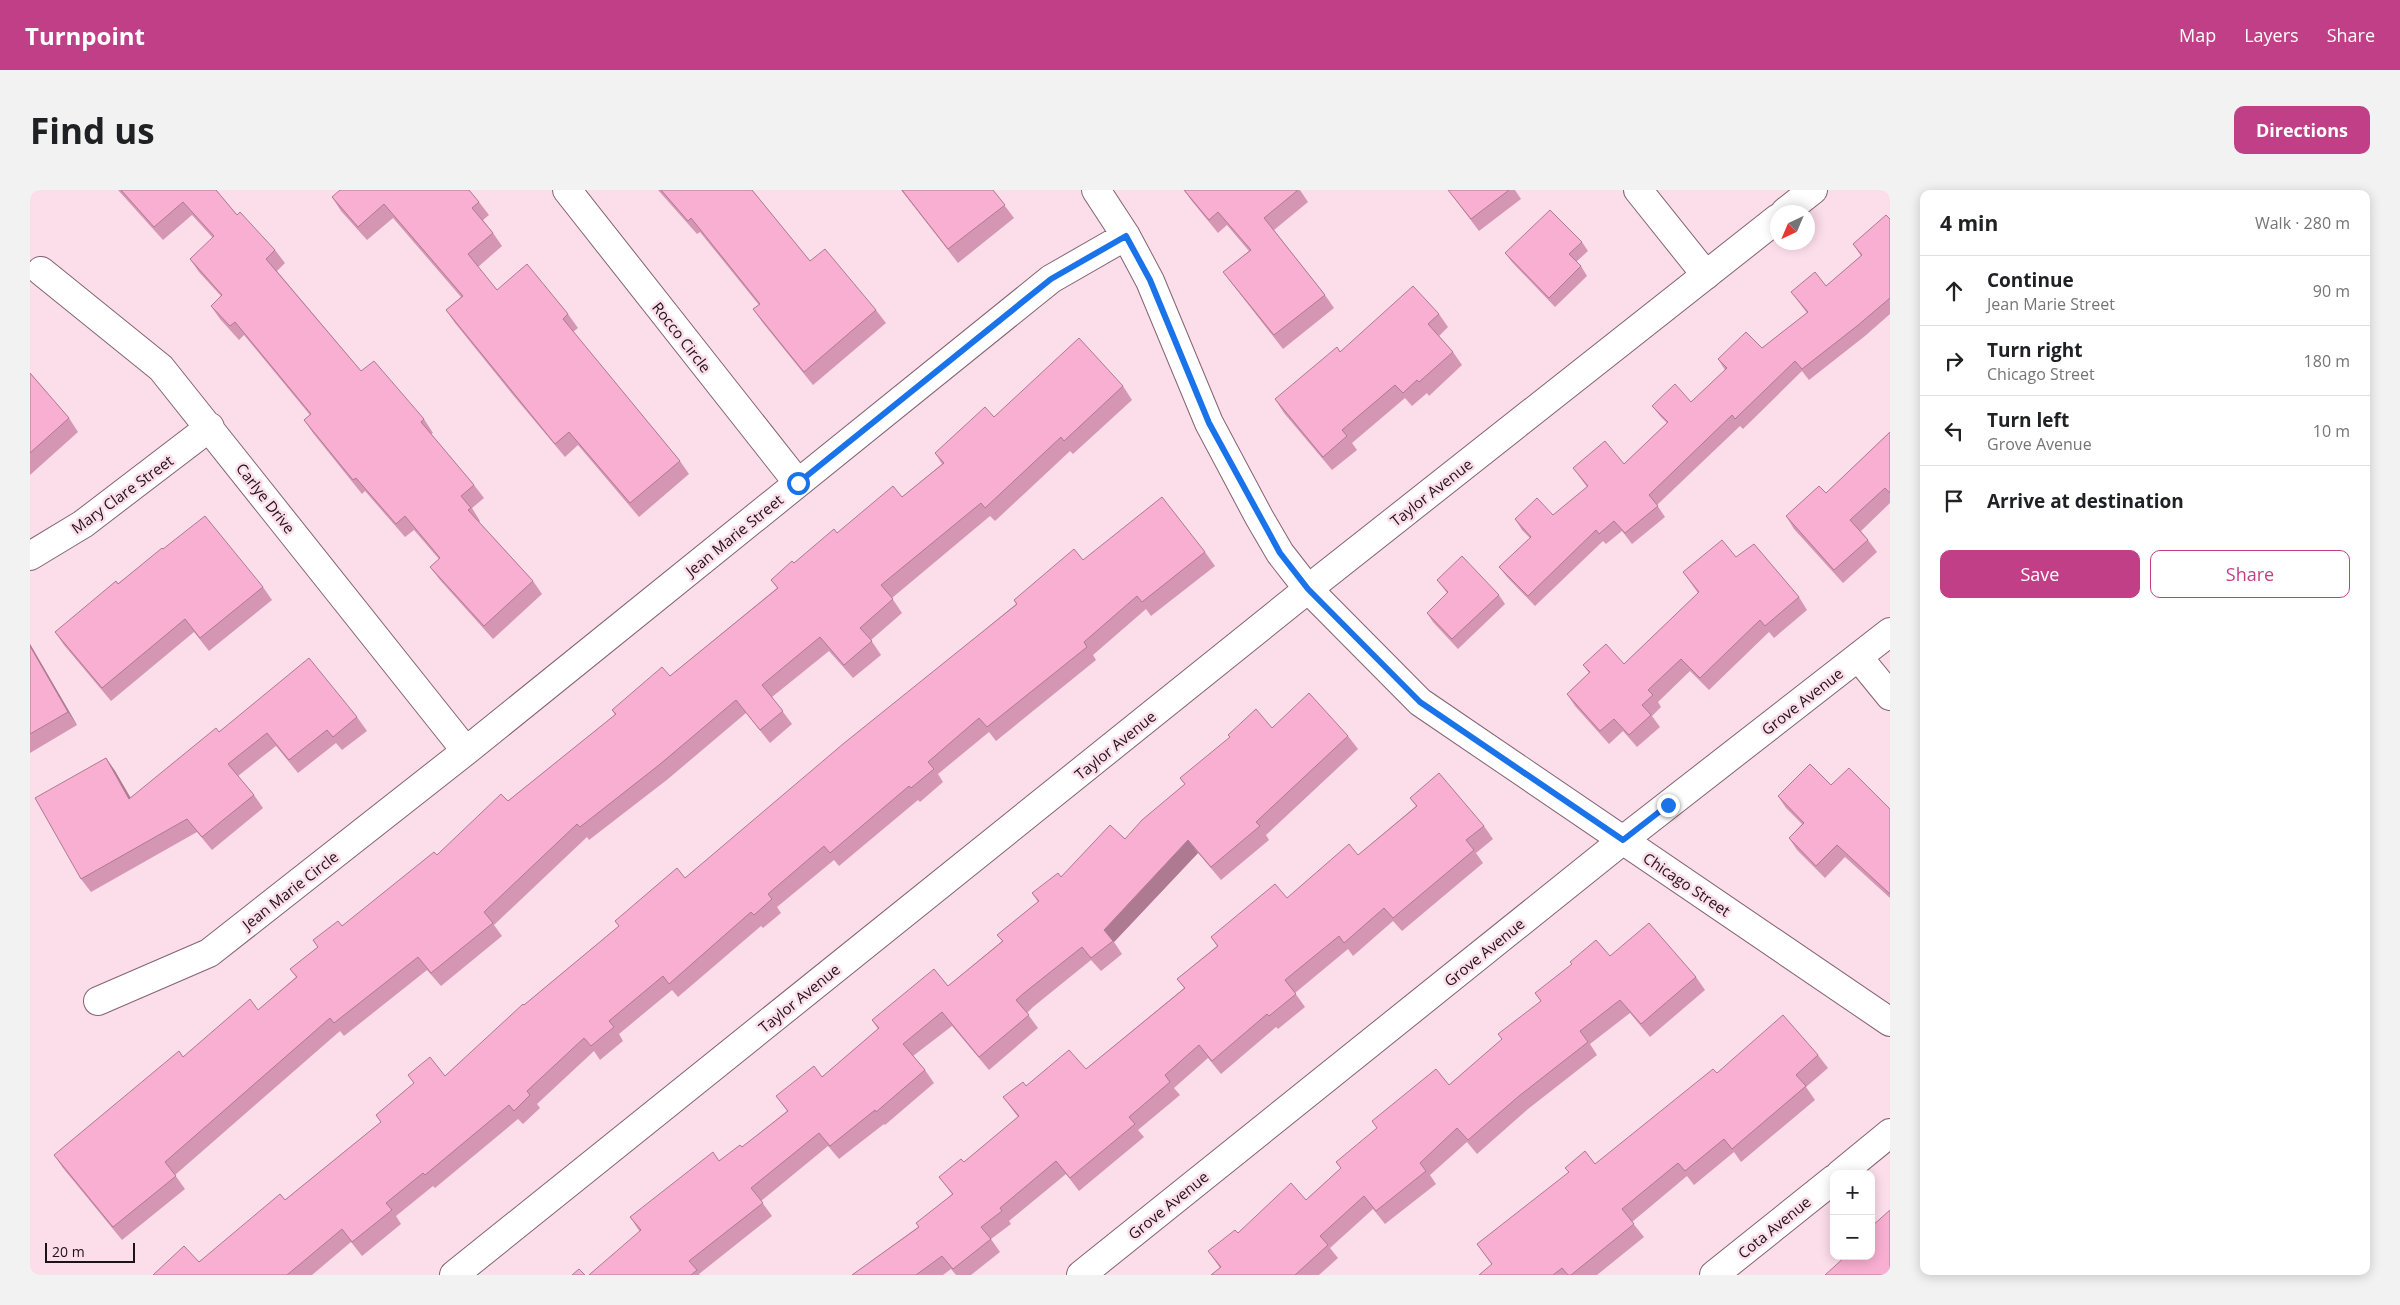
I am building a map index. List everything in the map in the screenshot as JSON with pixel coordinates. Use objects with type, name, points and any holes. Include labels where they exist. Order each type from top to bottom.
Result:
[{"type":"street","name":"Rocco Circle","points":[[567,190],[798,483]]},
{"type":"street","name":"Chicago Street","points":[[1096,190],[1126,236],[1150,280],[1209,423],[1280,553],[1308,589],[1420,702],[1890,1022]]},
{"type":"street","points":[[1638,190],[1706,275]]},
{"type":"street","points":[[1793,205],[1813,190]]},
{"type":"street","name":"Taylor Avenue","points":[[454,1275],[1308,589],[1770,224]]},
{"type":"street","name":"Jean Marie Street","points":[[466,751],[1051,279],[1126,236]]},
{"type":"street","name":"Carlye Drive","points":[[41,271],[161,368],[210,427],[466,751]]},
{"type":"street","name":"Mary Clare Street","points":[[30,556],[84,524],[210,427]]},
{"type":"street","name":"Grove Avenue","points":[[1081,1275],[1623,840],[1890,632]]},
{"type":"street","points":[[1859,658],[1890,696]]},
{"type":"street","name":"Jean Marie Circle","points":[[98,1001],[209,953],[466,751]]},
{"type":"street","points":[[1845,1170],[1890,1134]]},
{"type":"street","name":"Cota Avenue","points":[[1714,1275],[1830,1182]]},
{"type":"building","points":[[121,190],[216,190],[237,215],[240,212],[275,250],[266,259],[361,371],[374,361],[424,419],[421,422],[474,485],[461,496],[471,508],[468,510],[533,581],[484,626],[430,567],[440,558],[405,516],[396,524],[356,478],[353,480],[304,420],[311,414],[235,322],[230,326],[211,306],[222,295],[190,259],[214,236],[183,202],[154,227]]},
{"type":"building","points":[[340,190],[469,190],[479,202],[472,208],[493,233],[468,254],[497,290],[527,264],[568,314],[563,319],[680,461],[630,503],[569,432],[555,444],[446,310],[463,296],[384,204],[358,227],[332,197]]},
{"type":"building","points":[[661,190],[752,190],[810,261],[825,249],[876,310],[804,372],[753,309],[760,304],[691,218],[688,221]]},
{"type":"building","points":[[902,190],[993,190],[1005,205],[948,249]]},
{"type":"building","points":[[1184,190],[1298,190],[1264,218],[1325,295],[1274,335],[1223,272],[1251,250],[1218,212],[1209,220]]},
{"type":"building","points":[[1448,190],[1509,190],[1471,219]]},
{"type":"building","points":[[1550,210],[1582,242],[1569,254],[1581,266],[1549,298],[1505,253]]},
{"type":"building","points":[[1886,215],[1890,219],[1890,298],[1802,369],[1795,361],[1735,419],[1732,415],[1649,495],[1658,506],[1625,533],[1614,521],[1599,534],[1596,530],[1528,596],[1499,567],[1531,537],[1515,519],[1537,498],[1553,515],[1588,486],[1573,468],[1605,441],[1624,464],[1668,422],[1652,406],[1675,384],[1691,402],[1727,368],[1718,359],[1746,332],[1762,348],[1808,312],[1791,292],[1815,272],[1826,286],[1862,255],[1853,244]]},
{"type":"building","points":[[1413,286],[1439,314],[1428,324],[1453,352],[1419,382],[1417,380],[1403,393],[1395,385],[1342,430],[1347,436],[1323,457],[1275,399],[1337,347],[1340,352]]},
{"type":"building","points":[[1079,338],[1123,386],[1064,441],[1061,437],[985,508],[981,503],[881,585],[893,599],[860,628],[872,641],[844,665],[820,637],[762,685],[783,711],[760,730],[736,700],[659,765],[580,827],[577,824],[484,912],[493,923],[431,973],[418,957],[334,1023],[330,1018],[165,1162],[176,1176],[113,1227],[54,1155],[179,1051],[183,1057],[250,999],[258,1010],[297,977],[290,969],[318,947],[313,940],[338,921],[342,926],[434,852],[437,855],[501,794],[508,801],[616,714],[612,710],[662,667],[670,676],[778,588],[771,580],[792,561],[794,563],[834,529],[837,533],[893,486],[902,497],[944,463],[935,453],[985,407],[994,417]]},
{"type":"building","points":[[30,373],[69,418],[30,453]]},
{"type":"building","points":[[1890,432],[1890,493],[1885,488],[1850,520],[1868,540],[1834,570],[1786,516],[1819,486],[1826,493]]},
{"type":"building","points":[[1162,497],[1205,552],[1142,602],[1137,596],[1084,642],[1087,647],[987,727],[979,718],[928,762],[934,769],[911,788],[909,786],[830,853],[824,846],[768,894],[772,899],[754,915],[751,912],[669,984],[663,976],[609,1021],[614,1027],[591,1046],[584,1038],[527,1091],[530,1095],[514,1111],[509,1105],[425,1175],[423,1173],[386,1203],[392,1210],[352,1242],[342,1229],[287,1275],[153,1275],[184,1246],[199,1262],[280,1194],[285,1200],[381,1122],[376,1115],[414,1083],[408,1075],[430,1057],[445,1076],[523,1004],[619,926],[615,921],[677,868],[685,878],[843,744],[1017,604],[1014,600],[1074,549],[1083,560]]},
{"type":"building","points":[[205,516],[263,587],[200,638],[185,619],[102,688],[55,632],[116,581],[118,584]]},
{"type":"building","points":[[1722,540],[1736,557],[1754,544],[1799,597],[1765,626],[1760,620],[1700,678],[1681,659],[1648,690],[1653,695],[1642,705],[1651,715],[1629,735],[1614,719],[1600,731],[1567,694],[1590,672],[1583,665],[1606,644],[1624,664],[1699,592],[1683,572]]},
{"type":"building","points":[[1462,556],[1499,595],[1452,639],[1427,613],[1448,592],[1437,580]]},
{"type":"building","points":[[30,646],[68,712],[30,734]]},
{"type":"building","points":[[309,658],[357,717],[333,737],[327,730],[289,760],[267,733],[228,764],[254,795],[202,837],[187,819],[81,879],[35,798],[106,758],[129,799],[216,728],[219,732]]},
{"type":"building","points":[[1309,693],[1348,736],[1256,822],[1260,826],[1211,867],[1188,840],[1104,930],[1113,941],[1091,958],[1082,947],[1024,993],[1016,1000],[1029,1015],[979,1057],[942,1012],[903,1044],[925,1070],[876,1112],[875,1110],[830,1146],[819,1133],[751,1188],[763,1203],[689,1261],[697,1270],[691,1275],[589,1275],[641,1230],[630,1217],[713,1152],[719,1161],[740,1145],[742,1147],[788,1111],[776,1096],[814,1066],[822,1077],[879,1028],[872,1020],[934,969],[948,986],[1003,941],[997,935],[1039,901],[1032,893],[1058,873],[1061,877],[1110,825],[1125,839],[1142,820],[1185,784],[1180,778],[1230,737],[1228,735],[1256,709],[1272,728]]},
{"type":"building","points":[[1810,764],[1831,785],[1849,768],[1890,809],[1890,894],[1837,845],[1816,866],[1789,838],[1804,823],[1778,796]]},
{"type":"building","points":[[1439,773],[1484,826],[1466,840],[1474,850],[1393,918],[1384,908],[1344,943],[1339,936],[1285,980],[1296,994],[1269,1016],[1267,1014],[1212,1061],[1199,1045],[1165,1075],[1170,1082],[1129,1117],[1135,1124],[1070,1178],[1056,1161],[1000,1208],[1002,1211],[981,1227],[991,1239],[953,1269],[942,1256],[916,1275],[852,1275],[919,1227],[916,1223],[953,1194],[939,1177],[961,1159],[964,1162],[1019,1116],[1003,1097],[1023,1082],[1026,1086],[1069,1050],[1086,1069],[1185,988],[1177,979],[1218,946],[1211,937],[1275,884],[1287,898],[1349,844],[1358,855],[1417,806],[1410,798]]},
{"type":"building","points":[[1649,923],[1696,977],[1641,1024],[1620,1000],[1580,1031],[1588,1042],[1519,1096],[1468,1140],[1457,1128],[1420,1163],[1426,1171],[1376,1211],[1364,1196],[1320,1236],[1328,1245],[1295,1275],[1211,1275],[1221,1267],[1208,1251],[1235,1230],[1238,1233],[1291,1183],[1306,1200],[1341,1168],[1336,1162],[1377,1128],[1372,1121],[1436,1069],[1449,1085],[1502,1039],[1498,1034],[1541,1001],[1535,993],[1572,964],[1570,962],[1596,940],[1610,956]]},
{"type":"building","points":[[1783,1015],[1818,1055],[1796,1075],[1806,1086],[1732,1149],[1724,1139],[1685,1171],[1678,1163],[1622,1209],[1634,1224],[1571,1275],[1568,1275],[1562,1268],[1553,1275],[1479,1275],[1492,1264],[1477,1244],[1569,1172],[1565,1168],[1585,1151],[1595,1164],[1713,1069],[1717,1073]]},
{"type":"building","points":[[1890,1210],[1890,1275],[1825,1275],[1842,1260],[1875,1260],[1875,1223]]},
{"type":"building","points":[[579,1269],[585,1275],[572,1275]]},
{"type":"route","points":[[798,483],[1051,279],[1126,236],[1150,280],[1209,423],[1280,553],[1308,589],[1420,702],[1623,840],[1668,805]]}]
